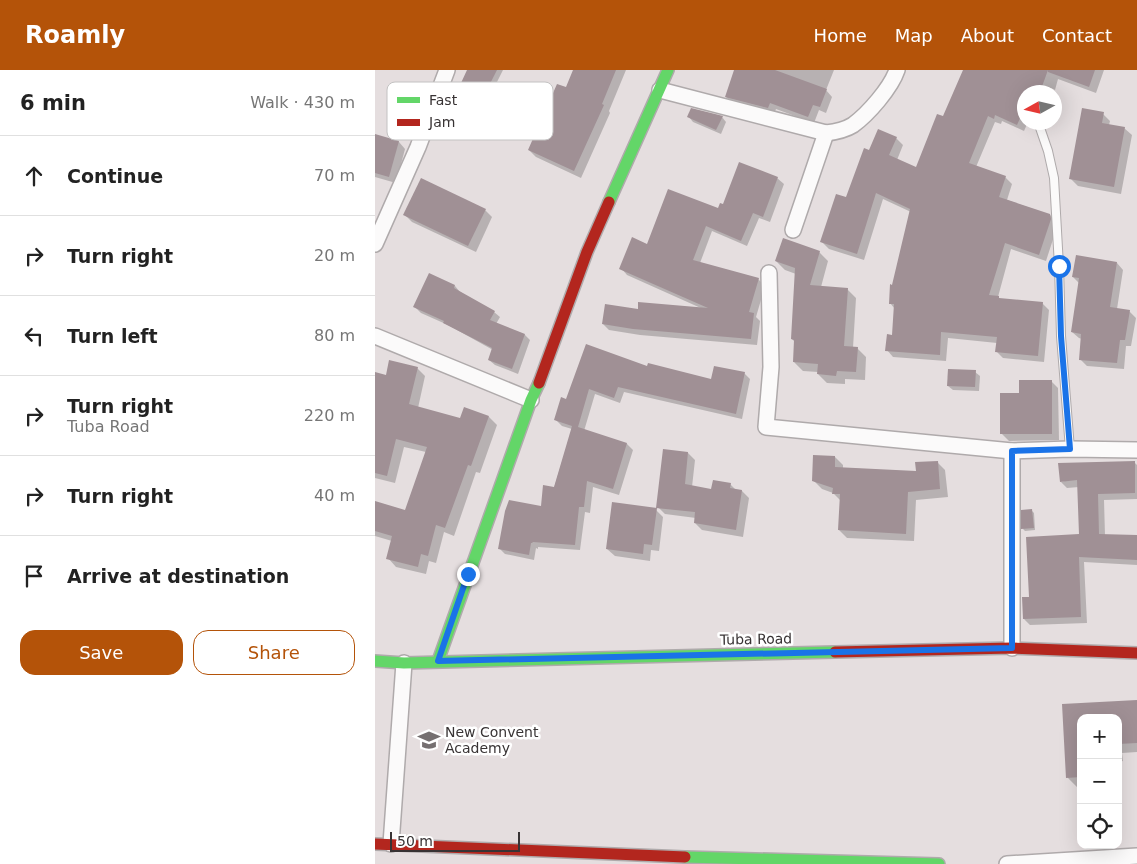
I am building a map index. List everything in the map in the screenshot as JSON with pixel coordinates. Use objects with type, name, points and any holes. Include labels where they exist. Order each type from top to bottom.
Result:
[{"type":"street","points":[[442,82],[447,70]]},
{"type":"street","points":[[438,661],[531,400],[543,374],[587,252],[668,70]]},
{"type":"street","points":[[660,90],[826,133],[837,132],[852,125],[883,93],[897,70]]},
{"type":"street","points":[[793,230],[826,133]]},
{"type":"street","points":[[375,244],[421,140]]},
{"type":"street","points":[[769,273],[771,367],[766,427],[1012,451],[1070,449],[1137,450]]},
{"type":"street","points":[[375,336],[531,400]]},
{"type":"street","points":[[1012,451],[1012,648]]},
{"type":"street","name":"Tuba Road","points":[[375,661],[404,663],[1012,648],[1137,653]]},
{"type":"street","points":[[391,844],[404,663]]},
{"type":"street","points":[[375,844],[611,859],[939,864]]},
{"type":"street","points":[[1007,864],[1137,856]]},
{"type":"lane","points":[[1041,130],[1054,178],[1061,336],[1070,449]]},
{"type":"building","points":[[467,70],[497,70],[491,82],[461,82]]},
{"type":"building","points":[[573,70],[616,70],[602,104],[604,105],[574,171],[528,150],[532,140],[553,140],[553,93],[557,84],[566,87]]},
{"type":"building","points":[[734,70],[775,70],[827,89],[820,107],[813,105],[808,117],[770,103],[768,108],[725,97]]},
{"type":"building","points":[[963,70],[1048,70],[1043,85],[1017,85],[1017,125],[995,115],[994,119],[988,116],[969,163],[1006,176],[999,197],[1050,214],[1051,219],[1039,255],[1005,243],[989,295],[999,296],[999,298],[1043,302],[1038,356],[995,352],[997,337],[941,332],[940,355],[885,351],[887,334],[892,335],[894,304],[889,304],[890,284],[892,285],[910,209],[876,193],[857,254],[820,242],[836,194],[846,197],[864,148],[869,150],[878,129],[897,137],[889,155],[916,167],[937,114],[943,116]]},
{"type":"building","points":[[1048,70],[1095,70],[1089,87],[1048,72]]},
{"type":"building","points":[[691,108],[723,116],[716,130],[687,117]]},
{"type":"building","points":[[1082,108],[1104,112],[1102,123],[1125,127],[1114,187],[1069,179]]},
{"type":"building","points":[[375,134],[387,138],[387,140],[399,141],[389,177],[375,173]]},
{"type":"building","points":[[739,162],[778,177],[763,217],[753,213],[741,241],[706,226],[693,260],[759,278],[749,312],[754,313],[751,339],[633,329],[602,324],[605,304],[638,309],[638,302],[708,308],[619,269],[632,237],[647,244],[668,189],[718,208],[720,203],[723,204]]},
{"type":"building","points":[[421,178],[486,209],[468,246],[403,215]]},
{"type":"building","points":[[783,238],[820,251],[810,285],[848,288],[844,346],[858,347],[856,372],[837,371],[836,376],[817,374],[818,364],[793,362],[794,340],[791,339],[795,268],[775,261]]},
{"type":"building","points":[[1076,255],[1117,262],[1110,307],[1130,310],[1125,340],[1120,340],[1117,363],[1079,360],[1081,334],[1071,332],[1079,278],[1072,277]]},
{"type":"building","points":[[429,273],[455,285],[454,288],[495,311],[490,320],[525,334],[512,369],[488,360],[492,348],[443,323],[444,321],[413,307]]},
{"type":"building","points":[[586,344],[647,366],[648,363],[711,379],[714,366],[745,372],[736,414],[618,387],[614,398],[589,389],[578,427],[627,443],[613,489],[587,481],[584,507],[579,507],[575,545],[533,542],[531,543],[529,555],[498,549],[509,500],[541,506],[543,485],[554,487],[572,426],[554,420],[561,397],[566,399]]},
{"type":"building","points":[[389,360],[418,367],[409,404],[460,418],[464,407],[489,416],[471,466],[468,465],[445,528],[436,525],[428,556],[421,554],[418,567],[386,559],[392,536],[375,531],[375,501],[405,510],[427,447],[396,439],[387,476],[375,473],[375,372],[386,375]]},
{"type":"building","points":[[948,369],[976,370],[975,387],[947,386]]},
{"type":"building","points":[[1019,380],[1052,380],[1052,434],[1000,434],[1000,393],[1019,393]]},
{"type":"building","points":[[663,449],[688,452],[685,484],[711,489],[713,480],[731,483],[730,488],[742,490],[736,530],[694,523],[695,512],[656,508]]},
{"type":"building","points":[[813,455],[835,456],[835,467],[916,471],[915,462],[938,461],[940,489],[908,492],[906,534],[838,530],[840,494],[832,494],[833,488],[812,481]]},
{"type":"building","points":[[1135,461],[1135,493],[1098,494],[1099,534],[1137,535],[1137,560],[1079,557],[1081,617],[1023,619],[1022,597],[1029,597],[1026,537],[1079,534],[1077,480],[1060,482],[1058,463]]},
{"type":"building","points":[[612,502],[657,508],[652,545],[644,544],[643,554],[606,549]]},
{"type":"building","points":[[1032,509],[1034,528],[1021,529],[1021,510]]},
{"type":"building","points":[[1137,700],[1137,743],[1122,744],[1122,714],[1077,714],[1077,777],[1066,778],[1062,704]]},
{"type":"traffic: fast","points":[[609,202],[668,70]]},
{"type":"traffic: fast","points":[[438,661],[531,400],[539,383]]},
{"type":"traffic: fast","points":[[375,661],[404,663],[835,652]]},
{"type":"traffic: fast","points":[[685,857],[939,864]]},
{"type":"traffic: jam","points":[[539,383],[587,252],[609,202]]},
{"type":"traffic: jam","points":[[835,652],[1012,648],[1137,653]]},
{"type":"traffic: jam","points":[[375,844],[685,857]]},
{"type":"place","name":"New Convent Academy","points":[[429,740]]},
{"type":"route","points":[[468,574],[438,661],[1012,648],[1012,451],[1070,449],[1061,336],[1059,266]]}]
